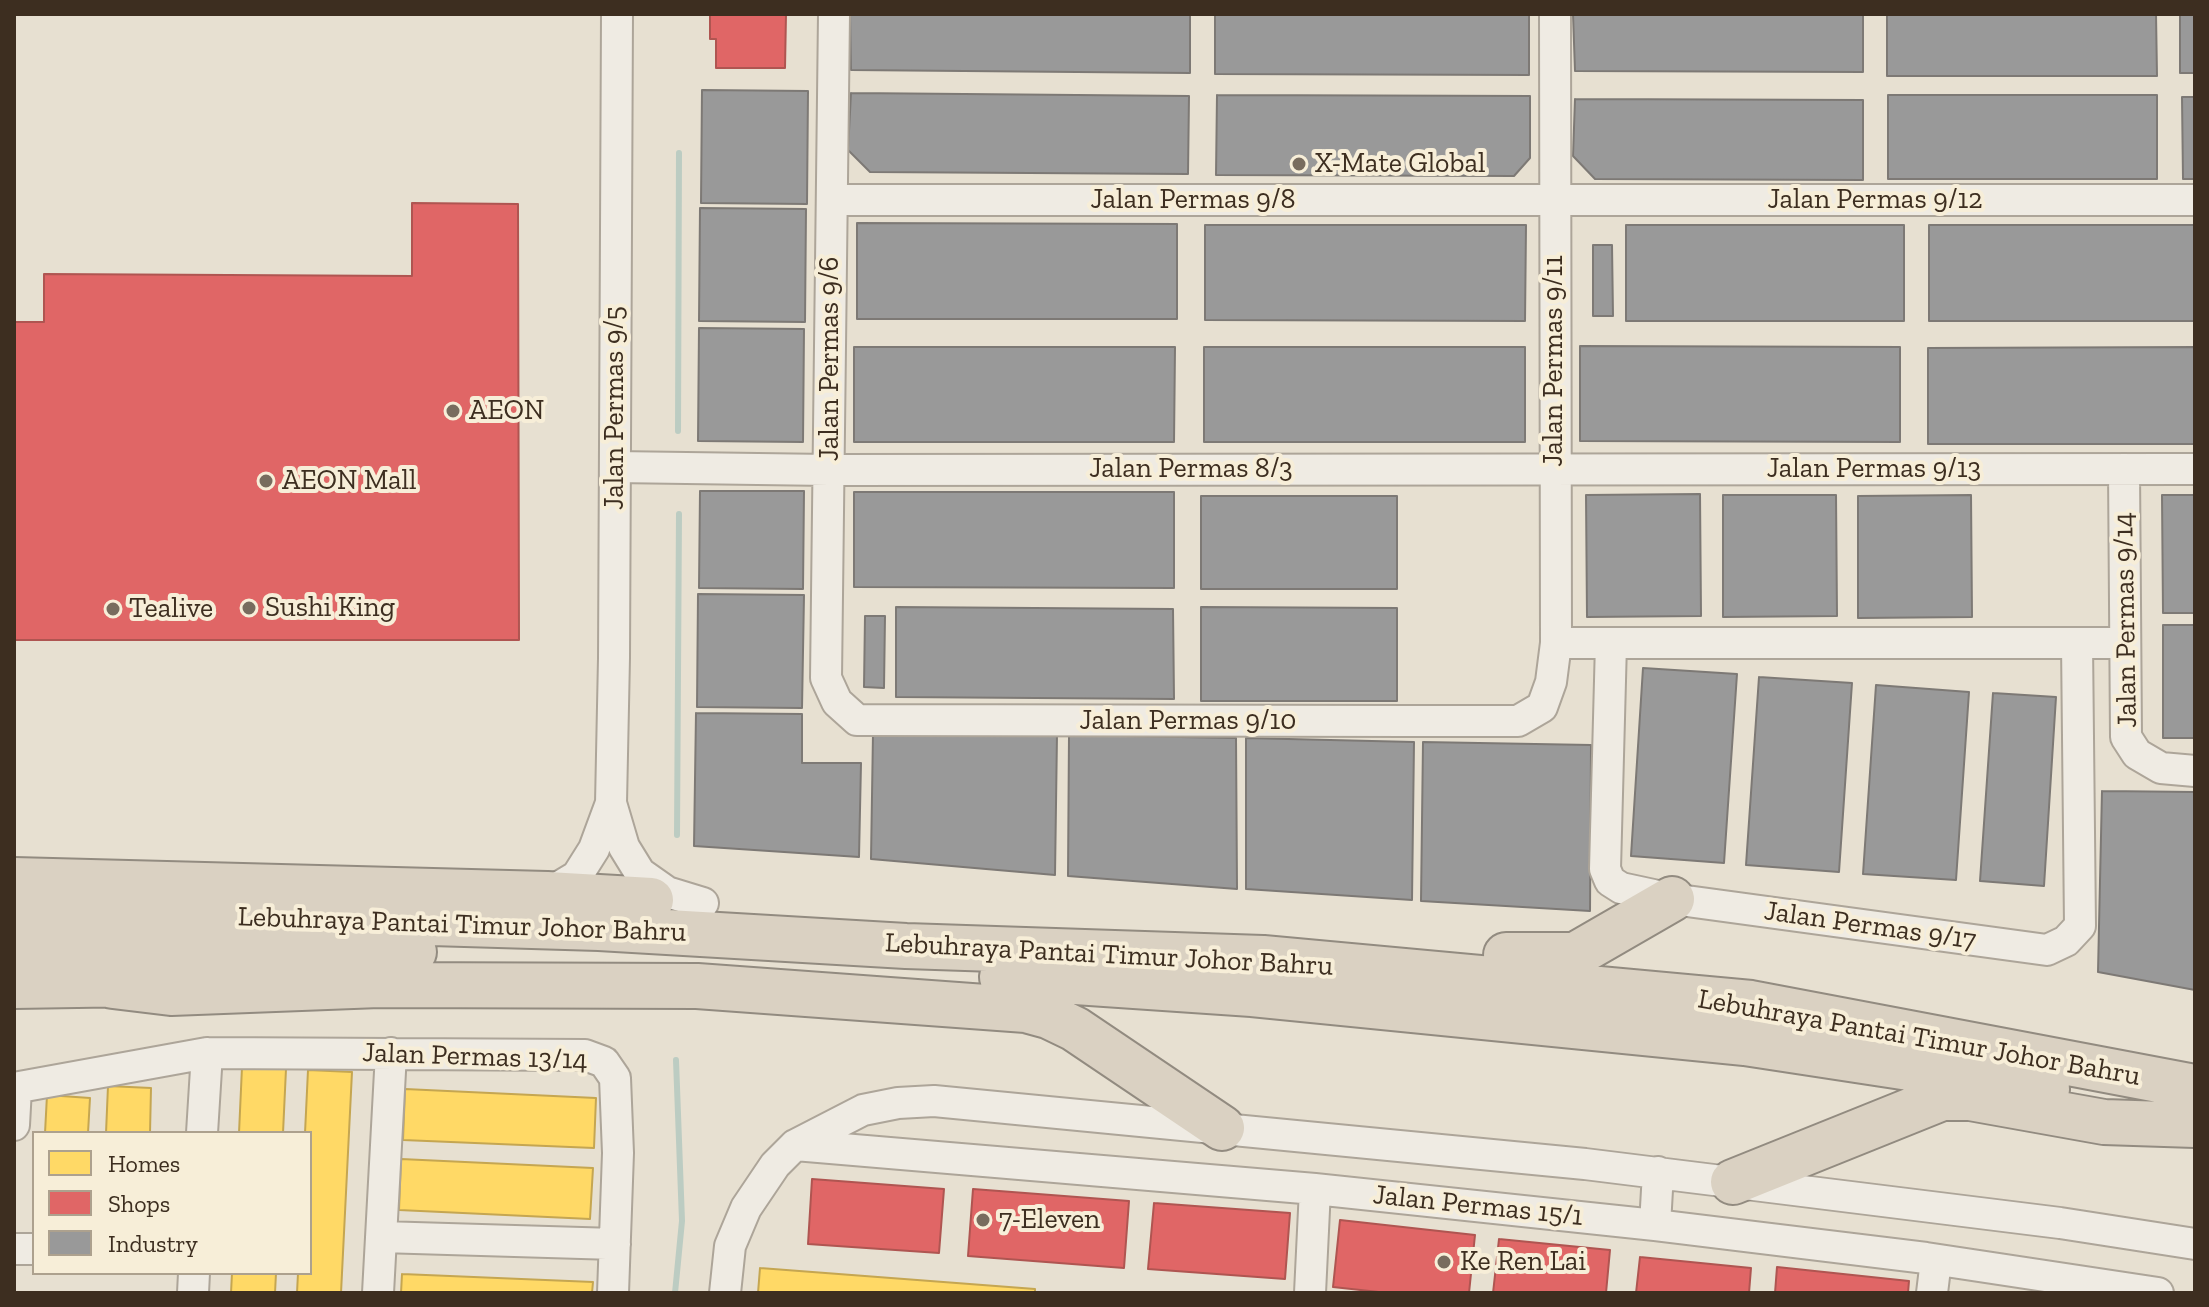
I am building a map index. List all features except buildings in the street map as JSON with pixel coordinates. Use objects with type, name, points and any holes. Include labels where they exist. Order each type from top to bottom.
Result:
[{"type":"highway","points":[[14,880],[547,894],[1452,954],[1575,955],[1672,899]]},
{"type":"highway","name":"Lebuhraya Pantai Timur Johor Bahru","points":[[14,915],[130,914],[599,928],[906,946],[1263,958],[1751,1003],[2195,1087]]},
{"type":"highway","name":"Lebuhraya Pantai Timur Johor Bahru","points":[[14,950],[557,953],[738,958],[1236,993],[1745,1043],[1993,1080],[2195,1116]]},
{"type":"highway","points":[[14,986],[113,986],[557,953]]},
{"type":"highway","points":[[1452,954],[1531,971],[1751,1003]]},
{"type":"highway","points":[[113,986],[171,993],[379,985],[697,986],[1026,1010],[1075,1029],[1222,1128]]},
{"type":"highway","points":[[1733,1182],[1942,1098],[1970,1098],[2104,1122],[2195,1125]]},
{"type":"street","name":"Jalan Permas 9/5","points":[[617,14],[611,803],[624,847],[640,873],[667,892],[703,903]]},
{"type":"street","name":"Jalan Permas 9/6","points":[[834,14],[826,678],[837,702]]},
{"type":"street","name":"Jalan Permas 9/11","points":[[1542,707],[1551,682],[1556,643],[1555,14]]},
{"type":"street","name":"Jalan Permas 9/8","points":[[832,200],[1554,201]]},
{"type":"street","name":"Jalan Permas 9/12","points":[[1554,201],[2195,200]]},
{"type":"street","name":"Jalan Permas 8/3","points":[[615,467],[829,470],[1554,468]]},
{"type":"street","name":"Jalan Permas 9/13","points":[[1554,468],[2195,469]]},
{"type":"street","name":"Jalan Permas 9/14","points":[[2124,469],[2126,737],[2137,754],[2161,768],[2195,771]]},
{"type":"street","points":[[1556,643],[2124,643]]},
{"type":"street","name":"Jalan Permas 9/17","points":[[1611,643],[1605,869],[1610,881],[1621,888],[1672,899],[2047,950],[2066,941],[2080,926],[2077,643]]},
{"type":"street","name":"Jalan Permas 9/10","points":[[837,702],[857,720],[1518,721],[1542,707]]},
{"type":"street","name":"Jalan Permas 9/5","points":[[547,894],[577,876],[594,849],[611,803]]},
{"type":"street","points":[[202,1131],[207,1053]]},
{"type":"street","name":"Jalan Permas 13/14","points":[[15,1088],[207,1053],[585,1055],[604,1062],[615,1078],[618,1153],[613,1293]]},
{"type":"street","points":[[378,1293],[391,1053]]},
{"type":"street","points":[[14,1125],[15,1088]]},
{"type":"street","points":[[725,1293],[730,1246],[753,1197],[775,1165],[795,1145],[863,1110],[898,1103],[934,1101],[1670,1174],[2060,1223],[2195,1244]]},
{"type":"street","name":"Jalan Permas 15/1","points":[[795,1145],[1315,1189],[1665,1226],[1936,1260],[2158,1293]]},
{"type":"street","points":[[1665,1226],[1670,1174]]},
{"type":"street","points":[[1310,1293],[1315,1189]]},
{"type":"street","points":[[381,1237],[615,1244]]},
{"type":"street","points":[[1932,1293],[1936,1260]]},
{"type":"waterway","points":[[678,431],[679,153]]},
{"type":"waterway","points":[[677,835],[679,514]]},
{"type":"waterway","points":[[675,1293],[682,1221],[676,1060]]},
{"type":"place","name":"X-Mate Global","points":[[1299,164]]},
{"type":"place","name":"AEON","points":[[453,411]]},
{"type":"place","name":"AEON Mall","points":[[266,481]]},
{"type":"place","name":"Sushi King","points":[[249,608]]},
{"type":"place","name":"Tealive","points":[[113,609]]},
{"type":"place","name":"7-Eleven","points":[[983,1220]]},
{"type":"place","name":"Ke Ren Lai","points":[[1444,1262]]}]
